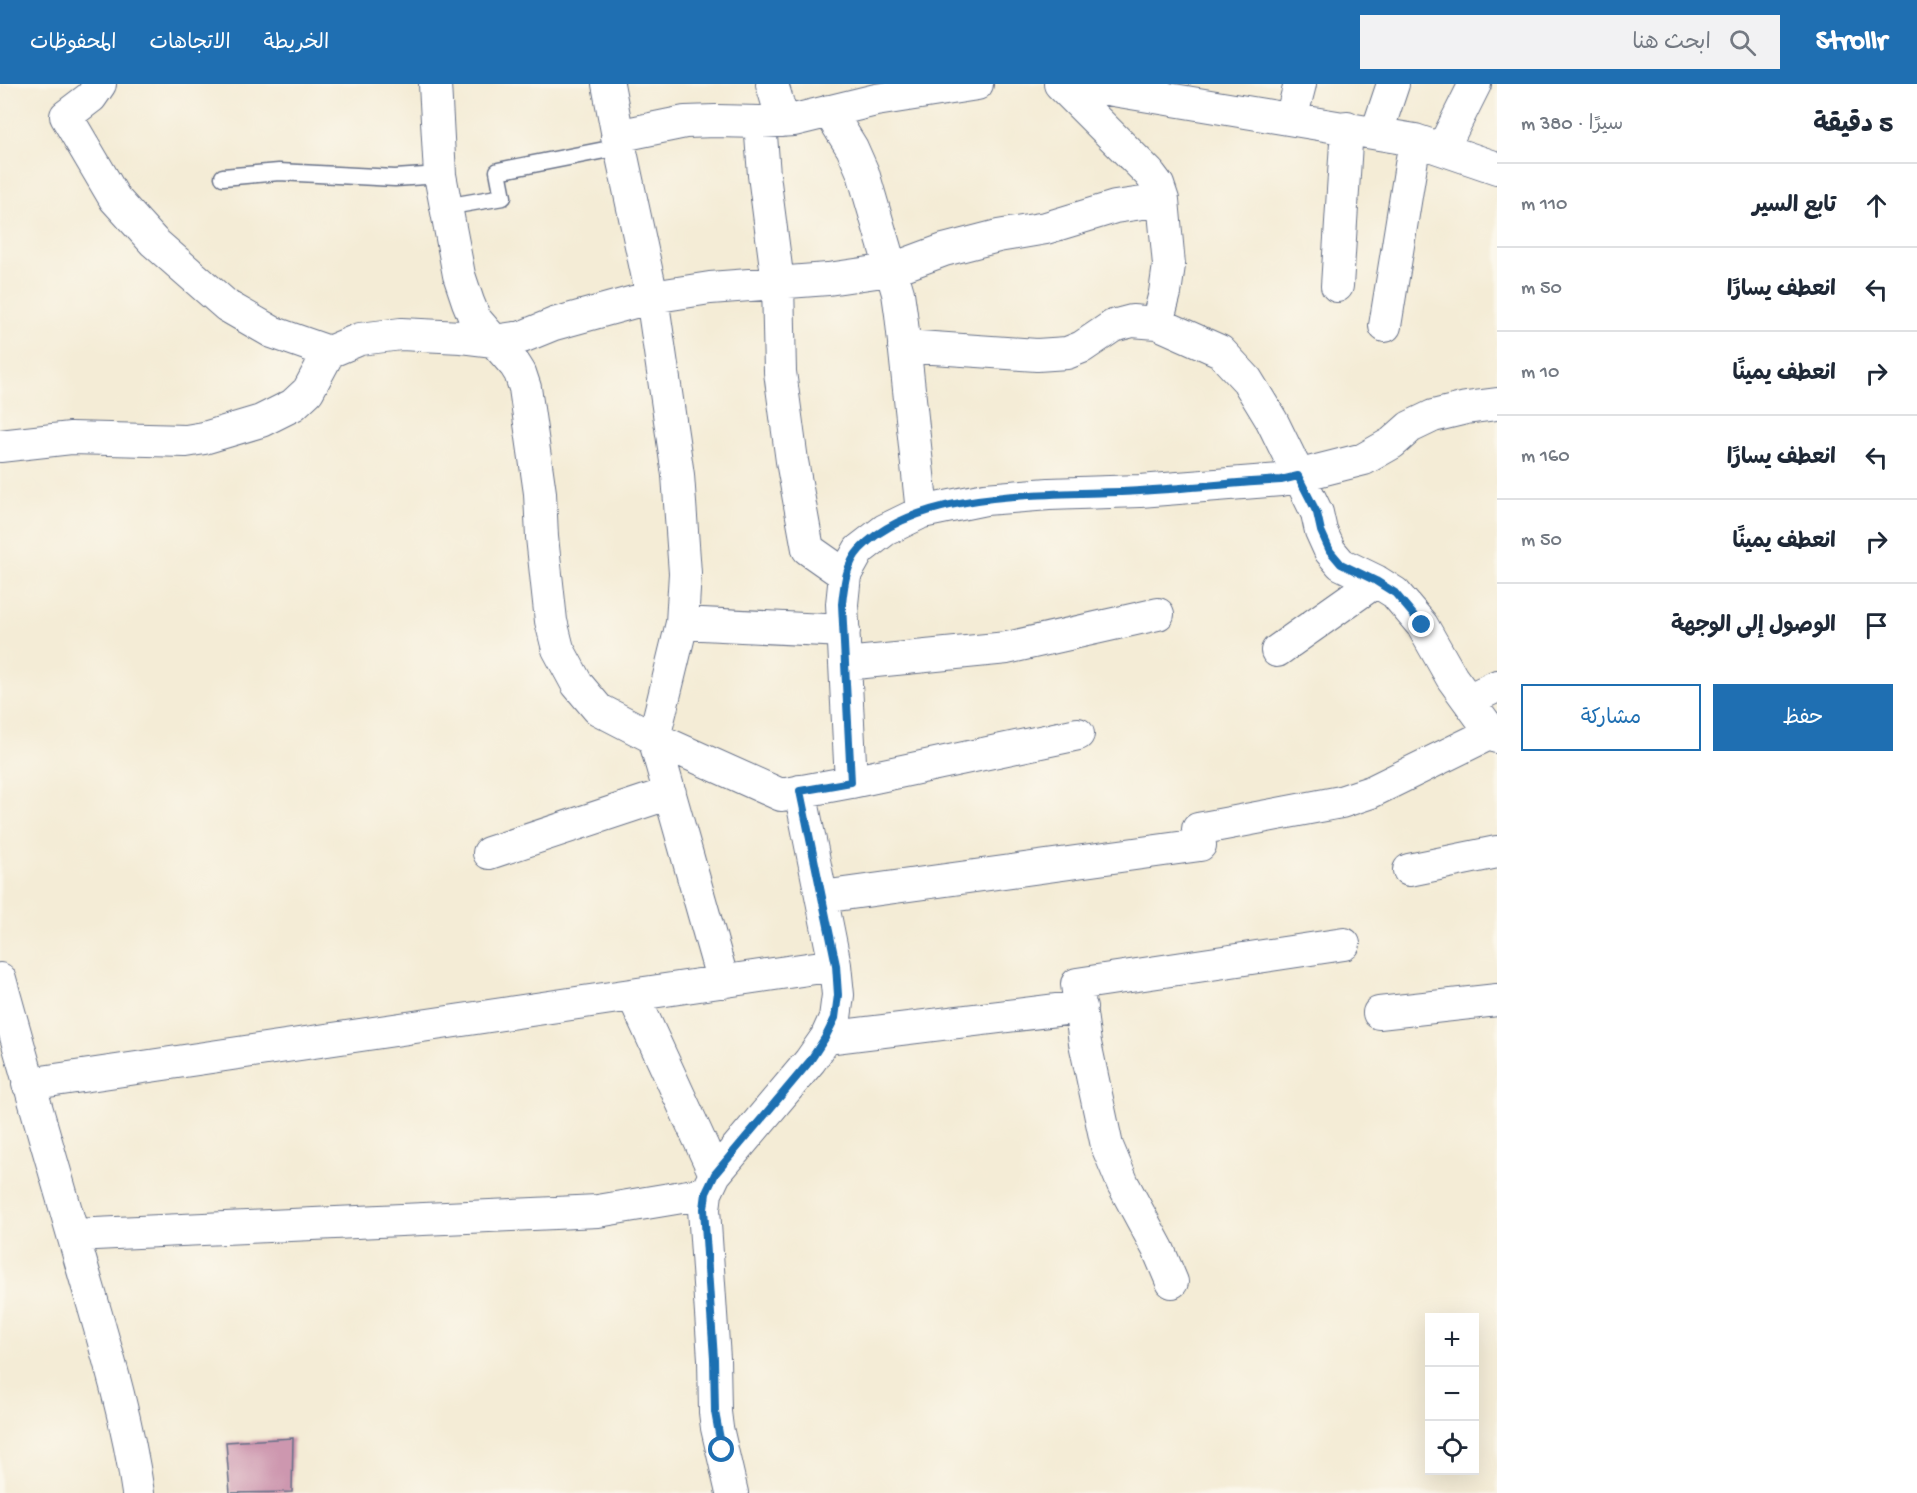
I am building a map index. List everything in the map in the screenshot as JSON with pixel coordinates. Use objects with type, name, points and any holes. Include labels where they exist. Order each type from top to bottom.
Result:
[{"type":"street","points":[[100,84],[92,98],[66,116],[115,199],[154,242],[227,306],[272,332],[329,352]]},
{"type":"street","points":[[435,84],[440,175],[459,275],[475,319],[520,373],[525,388],[540,493],[542,537],[552,621],[558,649],[577,684],[598,709],[654,738],[781,795],[1078,734]]},
{"type":"street","points":[[608,84],[652,297],[678,475],[685,573],[682,623],[654,738],[723,982]]},
{"type":"street","points":[[772,84],[771,122],[764,175],[778,283],[780,372],[792,461],[808,549],[845,575]]},
{"type":"street","points":[[619,141],[685,122],[771,122],[931,87],[977,84]]},
{"type":"street","points":[[1060,84],[1149,173],[1158,185],[1163,200],[1169,265],[1165,293],[1156,323]]},
{"type":"street","points":[[1077,84],[1178,93],[1291,119],[1362,130],[1429,144],[1497,168]]},
{"type":"street","points":[[1291,119],[1300,84]]},
{"type":"street","points":[[1337,285],[1362,130],[1393,84]]},
{"type":"street","points":[[1385,326],[1429,144],[1475,84]]},
{"type":"street","points":[[829,111],[852,148],[863,173],[898,293],[922,512]]},
{"type":"street","points":[[0,446],[71,438],[186,441],[204,438],[261,421],[293,405],[308,391],[329,352],[360,339],[401,334],[494,341],[522,337],[554,324],[652,297],[710,288],[828,279],[890,270],[944,250],[998,236],[1046,228],[1115,207],[1163,200]]},
{"type":"street","points":[[822,897],[1200,845],[1198,829],[1341,802],[1371,792],[1495,735],[1452,678],[1422,625],[1395,593],[1341,564],[1330,551],[1321,531],[1317,513],[1272,421],[1247,380],[1220,351],[1156,323],[1132,321],[1113,326],[1082,347],[1067,353],[1037,355],[904,346]]},
{"type":"street","points":[[851,782],[842,604],[845,575],[859,550],[885,530],[922,512],[985,499],[1140,491],[1281,480],[1364,459],[1392,443],[1410,427],[1433,416],[1497,404]]},
{"type":"street","points":[[1277,651],[1376,581]]},
{"type":"street","points":[[845,664],[1007,648],[1158,614]]},
{"type":"street","points":[[682,623],[844,631]]},
{"type":"street","points":[[1468,700],[1497,686]]},
{"type":"street","points":[[732,1493],[715,1412],[714,1359],[704,1209],[710,1184],[810,1061],[825,1038],[835,1018],[838,995],[836,965],[800,791]]},
{"type":"street","points":[[489,852],[670,793]]},
{"type":"street","points":[[1409,870],[1497,852]]},
{"type":"street","points":[[1172,1282],[1158,1249],[1123,1184],[1107,1146],[1086,1043],[1077,984],[1344,944]]},
{"type":"street","points":[[28,1084],[836,965]]},
{"type":"street","points":[[0,979],[28,1084],[119,1395],[138,1493]]},
{"type":"street","points":[[633,995],[710,1184]]},
{"type":"street","points":[[1379,1013],[1497,1000]]},
{"type":"street","points":[[825,1038],[1081,1007]]},
{"type":"street","points":[[73,1235],[598,1211],[710,1184]]},
{"type":"lane","points":[[445,207],[503,197],[498,171],[619,141]]},
{"type":"lane","points":[[223,177],[279,172],[395,178],[440,175]]},
{"type":"building","points":[[293,1438],[292,1492],[230,1493],[226,1442]]},
{"type":"route","points":[[722,1450],[715,1412],[714,1359],[704,1209],[706,1193],[715,1174],[810,1061],[835,1018],[838,995],[836,965],[800,791],[851,782],[842,604],[845,575],[859,550],[885,530],[922,512],[985,499],[1140,491],[1281,480],[1298,476],[1317,513],[1321,531],[1330,551],[1341,564],[1395,593],[1422,625]]}]
